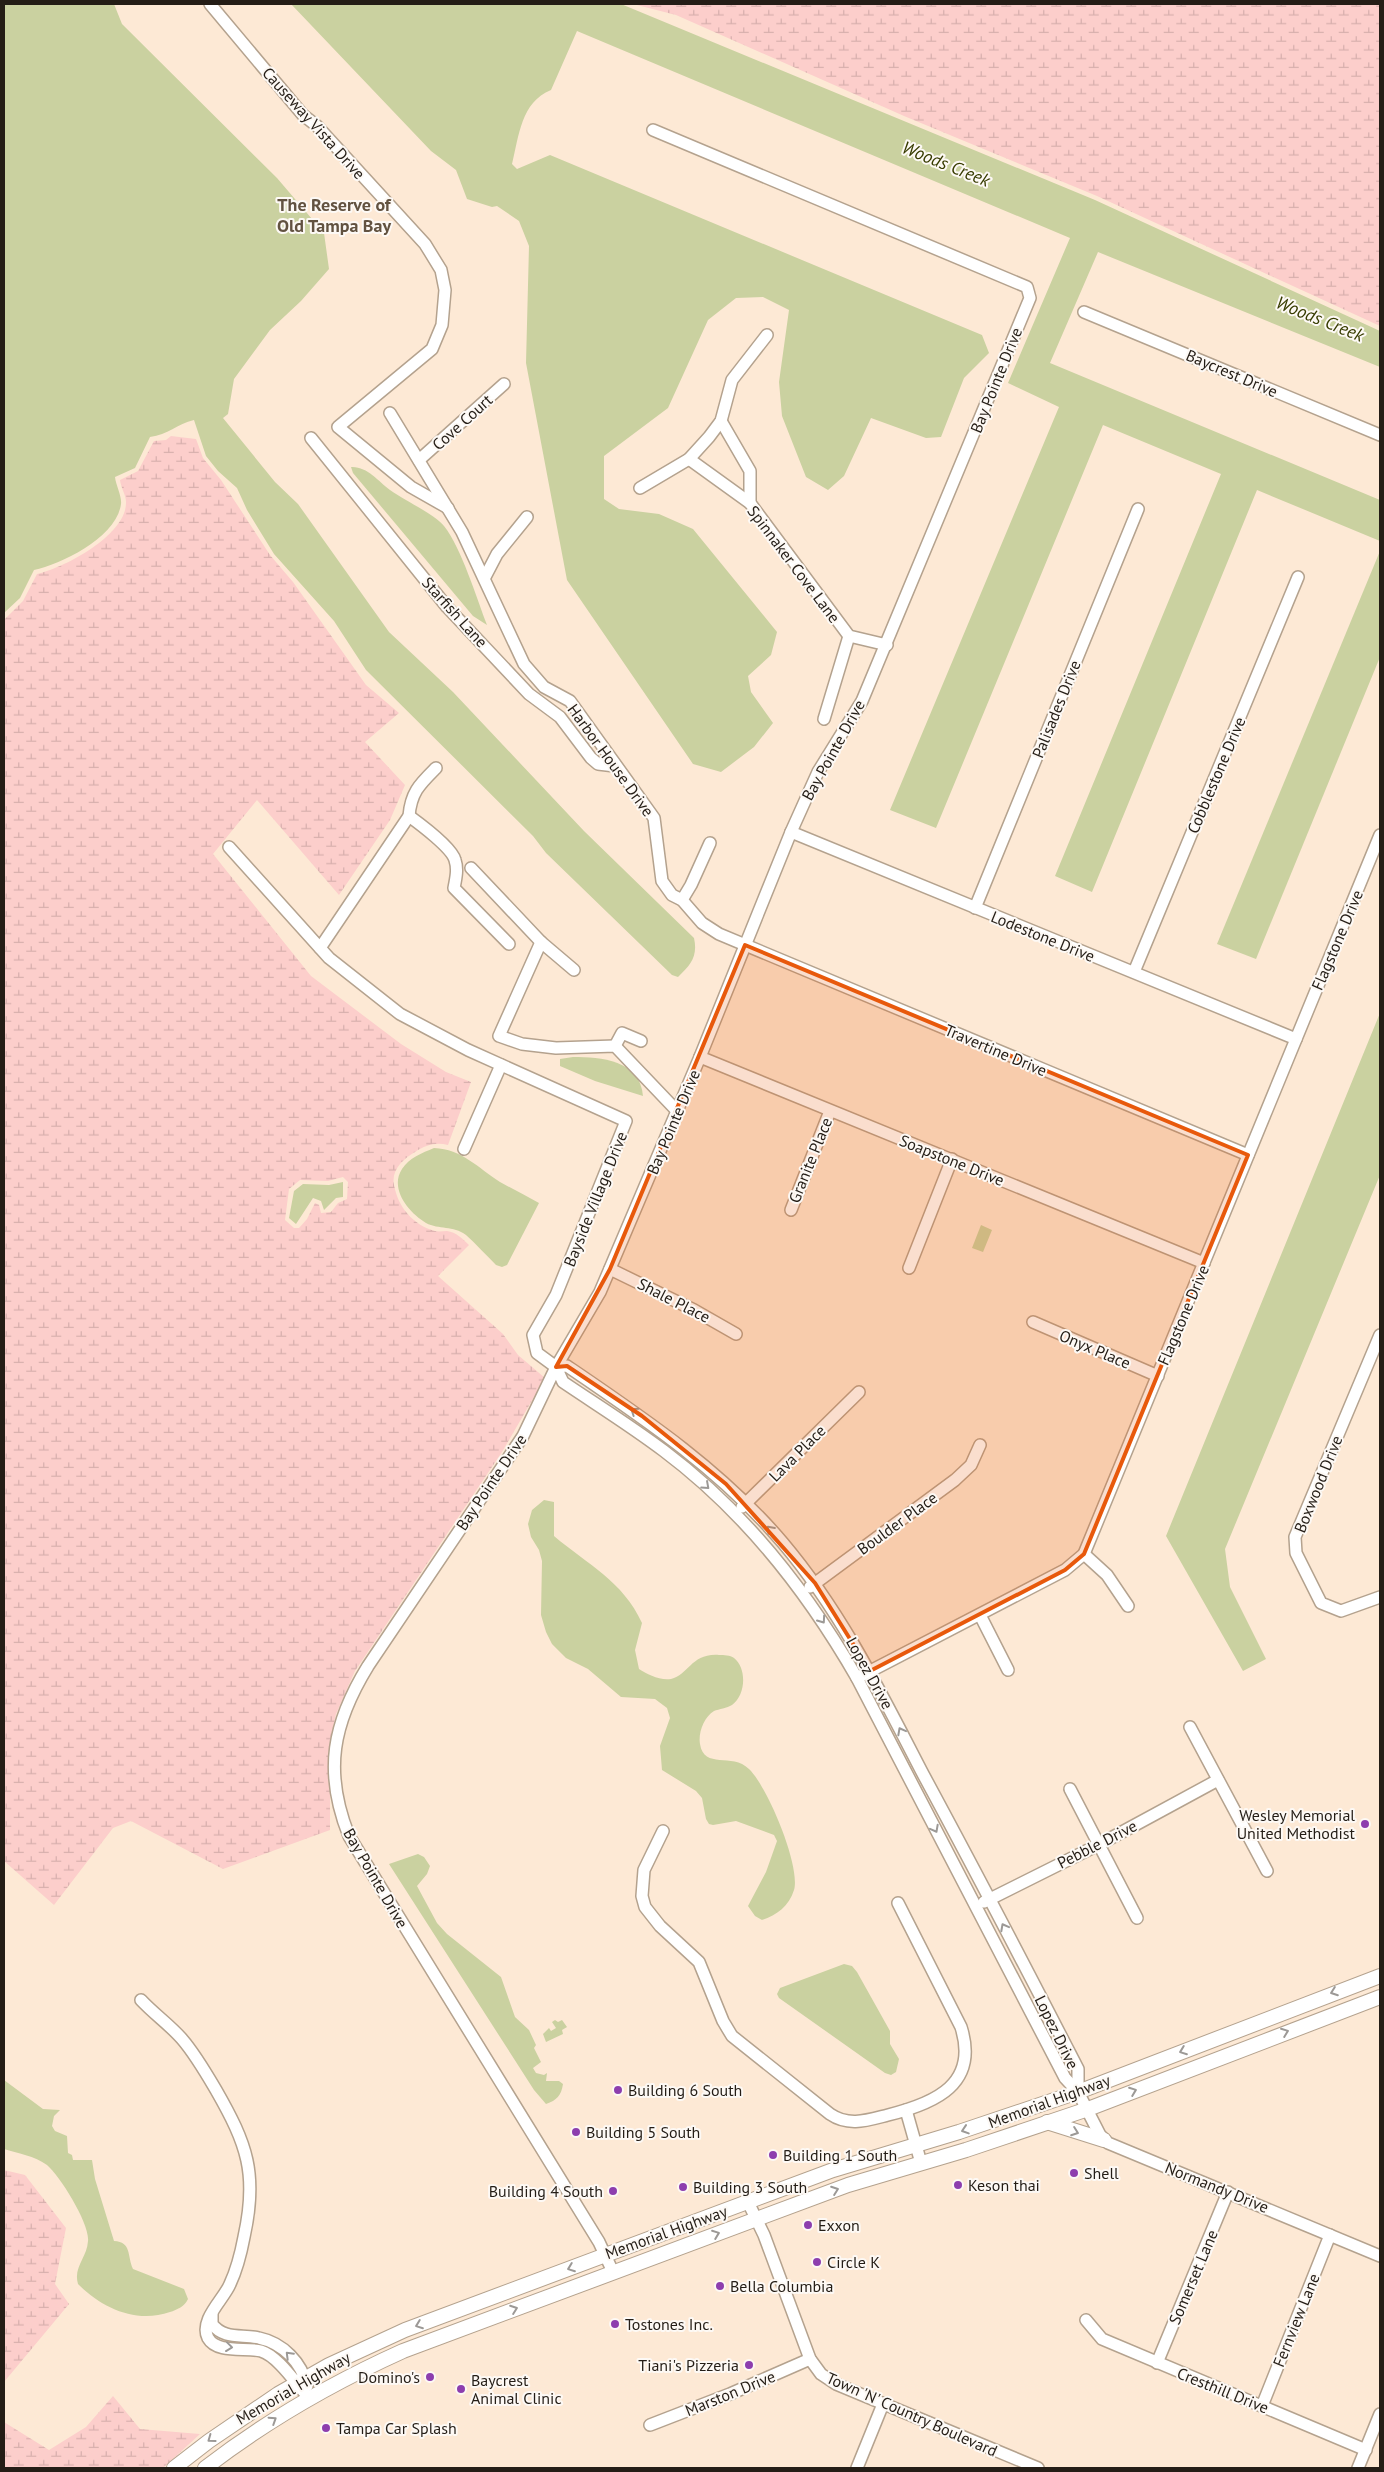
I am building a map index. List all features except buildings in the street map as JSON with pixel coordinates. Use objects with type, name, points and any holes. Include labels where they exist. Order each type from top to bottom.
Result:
[{"type":"main road","name":"Memorial Highway","points":[[174,2468],[246,2414],[300,2381],[374,2343],[834,2170],[959,2132],[1078,2092],[1380,1976]]},
{"type":"main road","name":"Memorial Highway","points":[[204,2468],[247,2437],[309,2398],[374,2364],[485,2320],[848,2185],[1088,2108],[1380,1997]]},
{"type":"main road","points":[[1047,2122],[1104,2140]]},
{"type":"main road","points":[[478,2303],[485,2320]]},
{"type":"street","name":"Causeway Vista Drive","points":[[210,4],[303,115],[317,126],[425,244],[441,270],[445,290],[442,325],[432,350],[338,427],[411,487],[449,509]]},
{"type":"street","name":"Bay Pointe Drive","points":[[613,2272],[606,2255],[358,1852],[342,1818],[335,1770],[338,1728],[354,1689],[524,1436],[556,1367],[591,1308],[610,1269],[700,1057],[790,832],[818,772],[862,701],[887,645],[1030,298],[1027,288],[653,130]]},
{"type":"street","name":"Baycrest Drive","points":[[1084,312],[1380,435]]},
{"type":"street","points":[[640,488],[689,459],[721,420],[732,380],[767,335]]},
{"type":"street","name":"Cove Court","points":[[419,460],[504,384]]},
{"type":"street","name":"Harbor House Drive","points":[[390,413],[449,509],[485,577],[502,620],[524,664],[544,687],[570,700],[615,766],[654,818],[662,881],[672,895],[682,900],[702,923],[719,934],[745,945]]},
{"type":"street","points":[[721,420],[750,471],[750,503]]},
{"type":"street","name":"Starfish Lane","points":[[311,438],[447,607],[529,694],[560,717],[591,758],[598,764],[615,766]]},
{"type":"street","name":"Spinnaker Cove Lane","points":[[689,459],[750,503],[848,636],[887,645]]},
{"type":"street","name":"Palisades Drive","points":[[975,908],[1138,509]]},
{"type":"street","points":[[485,577],[497,554],[527,517]]},
{"type":"street","name":"Cobblestone Drive","points":[[1134,972],[1298,577]]},
{"type":"street","name":"Spinnaker Cove Lane","points":[[824,719],[848,636]]},
{"type":"street","points":[[320,948],[409,816],[410,801],[417,787],[436,768]]},
{"type":"street","points":[[409,816],[423,826],[455,857],[457,867],[454,888],[509,944]]},
{"type":"street","name":"Lodestone Drive","points":[[790,832],[1296,1039]]},
{"type":"street","name":"Flagstone Drive","points":[[857,1678],[1070,1567],[1084,1554],[1380,835]]},
{"type":"street","points":[[682,900],[710,843]]},
{"type":"street","name":"Bayside Village Drive","points":[[228,847],[329,958],[400,1014],[500,1065],[626,1121],[556,1295],[533,1335],[537,1353],[556,1367]]},
{"type":"street","points":[[471,868],[541,942],[574,970]]},
{"type":"street","points":[[541,942],[499,1036],[522,1044],[556,1048],[615,1046],[677,1111]]},
{"type":"street","name":"Travertine Drive","points":[[745,945],[1248,1155]]},
{"type":"street","points":[[615,1046],[622,1033],[641,1041]]},
{"type":"street","name":"Soapstone Drive","points":[[700,1057],[1204,1263]]},
{"type":"street","points":[[464,1149],[500,1065]]},
{"type":"street","name":"Granite Place","points":[[790,1210],[830,1111]]},
{"type":"street","points":[[909,1268],[952,1159]]},
{"type":"street","name":"Shale Place","points":[[610,1269],[694,1310],[736,1334]]},
{"type":"street","name":"Onyx Place","points":[[1033,1322],[1158,1376]]},
{"type":"street","name":"Boxwood Drive","points":[[1380,1335],[1295,1537],[1296,1553],[1321,1603],[1340,1611],[1380,1597]]},
{"type":"street","name":"Lopez Drive","points":[[567,1366],[657,1427],[706,1465],[782,1542],[815,1583],[870,1671],[1078,2069],[1078,2092],[1065,2078],[857,1678],[826,1626],[802,1592],[736,1514],[665,1451],[563,1382],[556,1367],[567,1366]]},
{"type":"street","name":"Lava Place","points":[[736,1514],[859,1392]]},
{"type":"street","name":"Boulder Place","points":[[802,1592],[959,1477],[971,1465],[980,1445]]},
{"type":"street","points":[[1084,1554],[1107,1575],[1128,1606]]},
{"type":"street","points":[[980,1615],[1008,1670]]},
{"type":"street","points":[[1190,1727],[1267,1871]]},
{"type":"street","name":"Pebble Drive","points":[[976,1906],[1100,1844],[1218,1780]]},
{"type":"street","points":[[1070,1789],[1137,1918]]},
{"type":"street","points":[[663,1831],[644,1870],[643,1901],[656,1922],[699,1962],[723,2021],[732,2036],[837,2118],[860,2122],[906,2110],[933,2100],[947,2091],[962,2068],[966,2044],[961,2027],[898,1903]]},
{"type":"street","points":[[141,2000],[170,2026],[193,2053],[236,2126],[246,2156],[251,2197],[243,2240],[231,2282],[212,2314],[207,2326],[207,2333],[212,2342],[223,2347],[254,2349],[267,2353],[300,2381],[309,2398]]},
{"type":"street","points":[[1078,2092],[1104,2140]]},
{"type":"street","points":[[906,2110],[921,2163]]},
{"type":"street","name":"Normandy Drive","points":[[1104,2140],[1380,2256]]},
{"type":"street","name":"Somerset Lane","points":[[1157,2363],[1228,2192]]},
{"type":"street","name":"Town 'N' Country Boulevard","points":[[748,2202],[810,2359],[824,2377],[883,2404],[1038,2468]]},
{"type":"street","name":"Fernview Lane","points":[[1262,2406],[1330,2235]]},
{"type":"street","name":"Cresthill Drive","points":[[1086,2320],[1102,2339],[1366,2450]]},
{"type":"street","name":"Marston Drive","points":[[650,2425],[730,2394],[810,2359]]},
{"type":"street","points":[[857,2468],[883,2404]]},
{"type":"street","points":[[1358,2468],[1380,2414]]},
{"type":"highlighted area","points":[[745,945],[1248,1155],[1084,1554],[1065,1570],[870,1671],[815,1583],[726,1484],[642,1416],[567,1366],[556,1367],[610,1269]]},
{"type":"green space","points":[[633,4],[1380,4],[1380,326],[1097,196],[904,116],[676,15]]},
{"type":"green space","points":[[171,436],[196,439],[203,458],[221,480],[270,555],[293,582],[366,685],[399,713],[365,742],[405,785],[390,820],[339,895],[257,800],[213,854],[311,976],[401,1044],[446,1072],[471,1082],[448,1145],[435,1144],[427,1146],[402,1162],[394,1174],[396,1193],[403,1208],[413,1220],[435,1231],[453,1233],[469,1245],[438,1276],[503,1334],[518,1355],[545,1378],[502,1452],[355,1671],[336,1714],[330,1740],[330,1830],[223,1869],[131,1821],[113,1828],[54,1905],[4,1861],[4,620],[23,601],[37,574],[62,565],[92,548],[116,526],[124,514],[126,502],[120,480],[138,471],[154,441],[166,440]],"holes":[[[343,1177],[348,1182],[347,1199],[338,1203],[331,1212],[321,1213],[319,1205],[315,1203],[307,1219],[299,1228],[294,1228],[285,1220],[289,1189],[300,1180],[328,1181]]]},
{"type":"green space","points":[[4,2170],[25,2175],[66,2228],[55,2284],[69,2304],[4,2382]]},
{"type":"green space","points":[[113,2396],[140,2429],[200,2434],[163,2468],[4,2468],[4,2422],[49,2450],[86,2427]]},
{"type":"water","points":[[4,4],[114,4],[122,24],[277,178],[324,233],[329,269],[301,301],[270,330],[234,379],[228,414],[223,418],[275,482],[298,504],[389,632],[453,692],[584,831],[694,938],[695,950],[692,960],[678,977],[672,975],[546,853],[533,836],[366,670],[334,621],[274,554],[247,510],[237,488],[218,471],[206,456],[194,420],[162,434],[150,437],[135,468],[115,477],[121,504],[117,516],[110,527],[99,538],[73,555],[46,567],[34,570],[20,598],[4,613]]},
{"type":"water","name":"Woods Creek","points":[[291,4],[621,4],[1095,200],[1380,331],[1380,367],[1098,252],[1050,363],[1380,500],[1380,541],[1257,490],[1092,892],[1055,876],[1221,474],[1103,425],[936,828],[890,810],[1059,407],[1008,383],[1070,238],[577,31],[551,90],[541,95],[527,111],[512,164],[517,169],[550,155],[982,335],[989,353],[964,378],[941,437],[926,438],[871,418],[844,476],[828,490],[806,477],[782,416],[779,382],[789,310],[763,297],[736,298],[708,320],[668,408],[604,456],[604,499],[619,509],[659,514],[693,529],[777,632],[771,655],[748,676],[751,692],[773,723],[754,747],[721,772],[693,764],[567,580],[526,363],[529,246],[519,221],[497,206],[492,207],[467,199],[456,170],[431,151]]},
{"type":"water","points":[[351,467],[367,471],[390,490],[426,512],[444,526],[462,560],[487,625],[473,616],[353,473]]},
{"type":"water","points":[[1380,551],[1380,657],[1256,959],[1217,944]]},
{"type":"water","points":[[1380,1013],[1380,1175],[1225,1549],[1230,1587],[1266,1659],[1243,1671],[1166,1536]]},
{"type":"water","points":[[573,1057],[607,1060],[627,1068],[635,1075],[643,1096],[595,1081],[560,1066],[560,1059]]},
{"type":"water","points":[[434,1148],[453,1152],[469,1160],[500,1182],[539,1203],[507,1265],[502,1267],[496,1265],[470,1238],[461,1232],[426,1223],[413,1213],[403,1200],[398,1184],[402,1169],[412,1159]]},
{"type":"water","points":[[343,1182],[343,1197],[336,1198],[324,1210],[321,1201],[313,1198],[296,1224],[289,1218],[294,1191],[303,1184],[329,1185]]},
{"type":"water","points":[[981,1225],[992,1230],[983,1252],[972,1248]]},
{"type":"water","points":[[544,1500],[554,1502],[554,1536],[615,1584],[634,1608],[642,1623],[635,1650],[639,1669],[654,1677],[671,1679],[677,1677],[702,1657],[723,1655],[734,1658],[738,1662],[743,1675],[740,1695],[732,1705],[714,1711],[707,1717],[701,1730],[700,1744],[707,1756],[713,1759],[742,1764],[749,1769],[765,1792],[773,1808],[788,1846],[795,1879],[794,1890],[789,1901],[773,1915],[762,1920],[755,1916],[748,1906],[766,1872],[777,1841],[774,1835],[736,1821],[709,1824],[706,1819],[702,1798],[696,1791],[662,1770],[660,1746],[670,1718],[667,1708],[655,1699],[621,1697],[588,1669],[566,1658],[552,1644],[541,1615],[542,1561],[539,1550],[531,1537],[528,1524],[532,1510]]},
{"type":"water","points":[[418,1854],[424,1857],[430,1866],[427,1874],[417,1886],[437,1923],[447,1934],[501,1977],[515,2017],[529,2030],[536,2045],[534,2048],[541,2062],[533,2068],[536,2073],[544,2075],[547,2073],[546,2081],[559,2081],[563,2084],[560,2095],[553,2101],[546,2104],[534,2090],[389,1864]]},
{"type":"water","points":[[844,1964],[852,1966],[857,1972],[890,2031],[890,2044],[899,2059],[896,2072],[891,2075],[885,2073],[779,1998],[777,1994],[780,1988]]},
{"type":"water","points":[[555,2020],[558,2022],[562,2020],[567,2027],[562,2030],[563,2034],[546,2042],[543,2034],[549,2028],[551,2031],[556,2028],[552,2022]]},
{"type":"water","points":[[4,2080],[43,2109],[60,2110],[54,2116],[52,2126],[55,2131],[67,2136],[68,2153],[72,2155],[73,2160],[92,2160],[95,2179],[114,2241],[124,2244],[128,2250],[133,2269],[184,2289],[188,2299],[183,2306],[157,2315],[132,2315],[109,2307],[87,2293],[78,2284],[77,2273],[88,2241],[84,2224],[66,2189],[47,2165],[32,2157],[4,2149]]},
{"type":"place","name":"Wesley Memorial United Methodist","points":[[1365,1824]]},
{"type":"place","name":"Building 6 South","points":[[618,2090]]},
{"type":"place","name":"Building 5 South","points":[[576,2132]]},
{"type":"place","name":"Building 1 South","points":[[773,2155]]},
{"type":"place","name":"Shell","points":[[1074,2173]]},
{"type":"place","name":"Keson thai","points":[[958,2185]]},
{"type":"place","name":"Building 3 South","points":[[683,2187]]},
{"type":"place","name":"Building 4 South","points":[[613,2191]]},
{"type":"place","name":"Exxon","points":[[808,2225]]},
{"type":"place","name":"Circle K","points":[[817,2262]]},
{"type":"place","name":"Bella Columbia","points":[[720,2286]]},
{"type":"place","name":"Tostones Inc.","points":[[615,2324]]},
{"type":"place","name":"Tiani's Pizzeria","points":[[749,2365]]},
{"type":"place","name":"Domino's","points":[[430,2377]]},
{"type":"place","name":"Baycrest Animal Clinic","points":[[461,2389]]},
{"type":"place","name":"Tampa Car Splash","points":[[326,2428]]},
{"type":"district","name":"The Reserve of Old Tampa Bay","points":[[334,215]]}]
